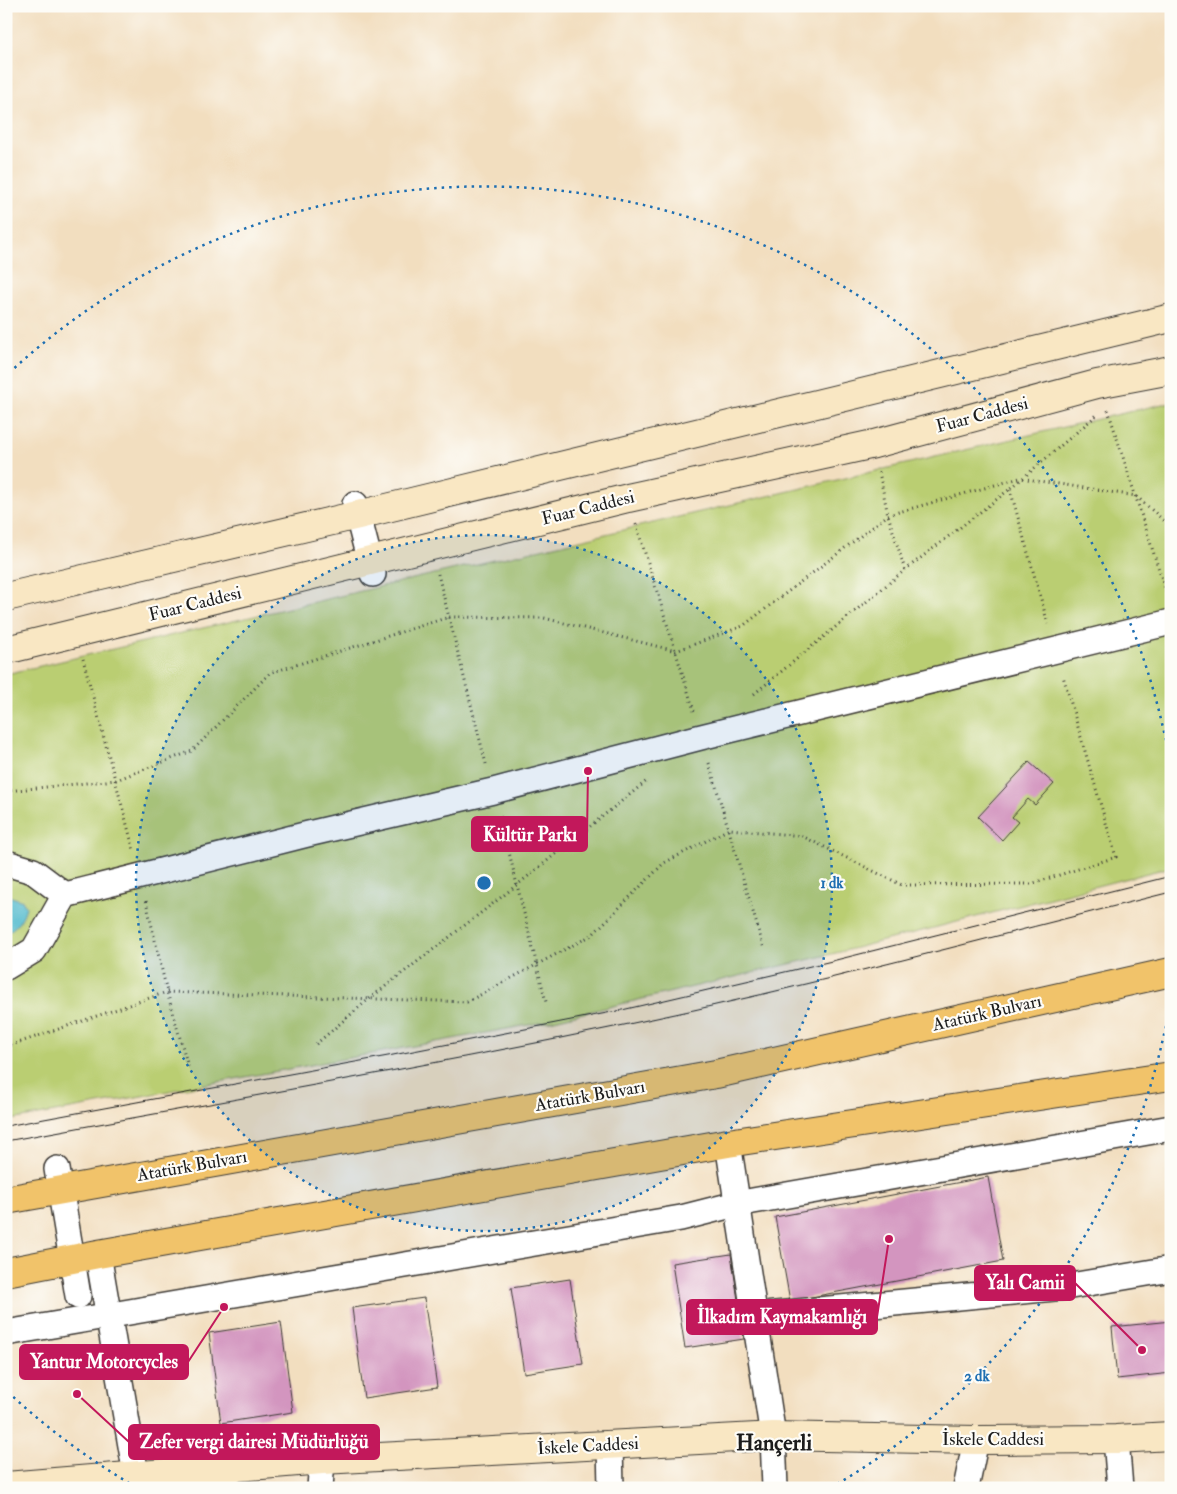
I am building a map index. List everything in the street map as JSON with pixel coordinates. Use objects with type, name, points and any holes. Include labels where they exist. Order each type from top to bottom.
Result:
[{"type":"main road","points":[[6,598],[356,510],[1171,318]]},
{"type":"main road","name":"Fuar Caddesi","points":[[6,650],[371,568],[628,498],[874,444],[1097,384],[1171,370]]},
{"type":"main road","name":"Atatürk Bulvarı","points":[[6,1200],[59,1179],[716,1074],[1171,972]]},
{"type":"main road","points":[[6,1272],[728,1144],[1171,1076]]},
{"type":"main road","name":"İskele Caddesi","points":[[6,1486],[322,1460],[773,1436],[976,1440],[1116,1439],[1171,1436]]},
{"type":"street","points":[[356,510],[371,568]]},
{"type":"street","points":[[6,967],[34,950],[65,895],[298,836],[493,791],[701,737],[1169,610]]},
{"type":"street","points":[[6,863],[33,871],[65,895]]},
{"type":"street","points":[[6,1333],[107,1314],[681,1218],[736,1204],[1171,1128]]},
{"type":"street","points":[[728,1144],[773,1436],[775,1488]]},
{"type":"street","points":[[59,1179],[85,1257],[107,1314],[136,1476]]},
{"type":"street","points":[[78,1296],[85,1257]]},
{"type":"street","points":[[755,1316],[1066,1287],[1171,1269]]},
{"type":"street","points":[[1116,1439],[1120,1488]]},
{"type":"street","points":[[966,1488],[976,1440]]},
{"type":"street","points":[[610,1445],[611,1488]]},
{"type":"street","points":[[320,1488],[322,1460]]},
{"type":"path","points":[[1107,407],[1136,496],[1169,610]]},
{"type":"path","points":[[874,444],[888,515],[905,570]]},
{"type":"path","points":[[6,791],[116,780],[192,751],[270,673],[449,617],[544,618],[676,651],[743,626],[888,515],[1020,478],[1136,496],[1171,527]]},
{"type":"path","points":[[6,1047],[167,992],[467,1002],[592,935],[664,864],[729,829],[802,836],[902,885],[1031,884],[1116,857]]},
{"type":"green space","points":[[1171,402],[1171,867],[840,952],[550,1021],[6,1121],[6,674]]},
{"type":"water","points":[[6,895],[23,901],[26,907],[19,922],[6,933]]},
{"type":"building","points":[[1029,762],[1054,784],[1035,805],[1028,799],[1012,817],[1018,822],[1002,840],[978,817]]},
{"type":"building","points":[[988,1177],[1003,1261],[790,1301],[775,1217]]},
{"type":"building","points":[[731,1254],[744,1339],[685,1348],[672,1263]]},
{"type":"building","points":[[570,1279],[583,1364],[524,1373],[511,1288]]},
{"type":"building","points":[[424,1298],[437,1387],[364,1398],[352,1308]]},
{"type":"building","points":[[1171,1321],[1171,1373],[1117,1379],[1112,1327]]},
{"type":"building","points":[[281,1322],[293,1412],[221,1423],[209,1333]]},
{"type":"tram line","points":[[6,1126],[388,1056],[622,1010],[832,961],[1171,876]]},
{"type":"tram line","points":[[6,1141],[393,1071],[624,1025],[762,995],[1171,892]]},
{"type":"place","name":"Kültür Parkı","points":[[588,771]]},
{"type":"place","name":"İlkadım Kaymakamlığı","points":[[889,1239]]},
{"type":"place","name":"Yantur Motorcycles","points":[[224,1307]]},
{"type":"place","name":"Yalı Camii","points":[[1142,1350]]},
{"type":"place","name":"Zefer vergi dairesi Müdürlüğü","points":[[77,1394]]},
{"type":"district","name":"Hançerli","points":[[774,1443]]}]
